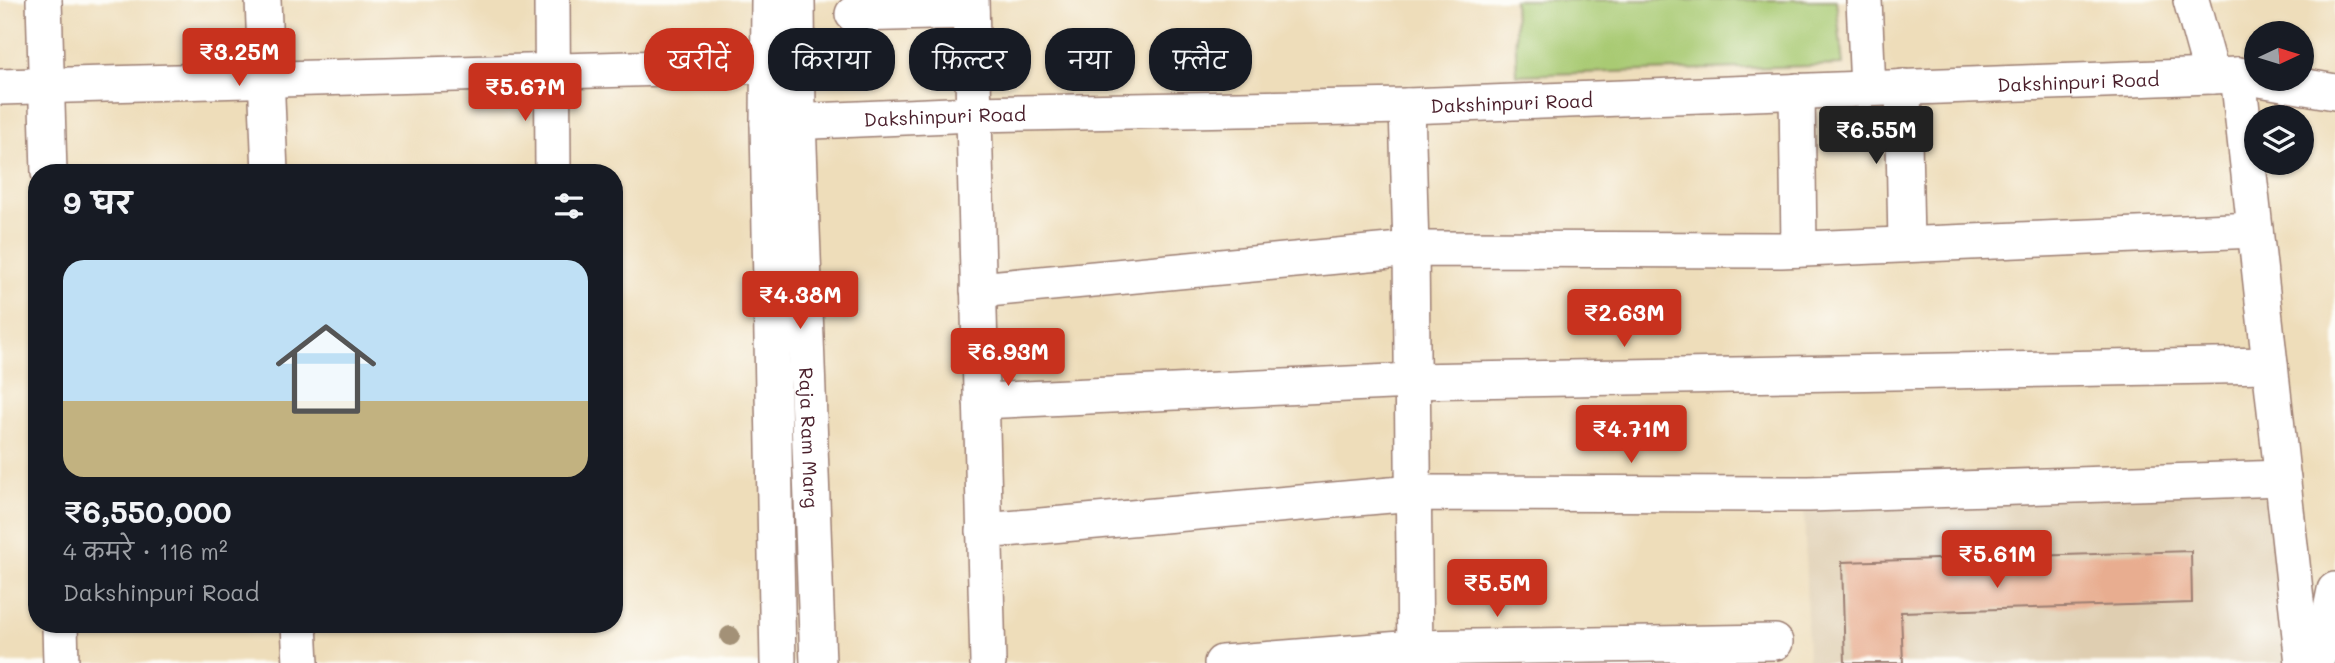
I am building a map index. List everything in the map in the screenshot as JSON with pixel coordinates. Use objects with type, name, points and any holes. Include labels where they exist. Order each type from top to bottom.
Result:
[{"type":"street","points":[[44,0],[49,164]]},
{"type":"street","points":[[263,0],[270,164]]},
{"type":"street","points":[[552,0],[554,164]]},
{"type":"street","name":"Raja Ram Marg","points":[[769,0],[769,28]]},
{"type":"street","name":"Raja Ram Marg","points":[[778,663],[783,121],[797,0]]},
{"type":"street","points":[[1864,0],[1868,89]]},
{"type":"street","points":[[2191,0],[2242,77],[2255,230],[2283,478],[2319,652]]},
{"type":"street","points":[[853,14],[971,6],[988,663]]},
{"type":"street","points":[[0,88],[768,65]]},
{"type":"street","name":"Dakshinpuri Road","points":[[783,121],[973,114],[1407,106],[2242,77],[2335,92]]},
{"type":"street","points":[[1903,87],[1906,244]]},
{"type":"street","name":"Raja Ram Marg","points":[[776,91],[783,121],[818,663]]},
{"type":"street","points":[[1797,91],[1799,249]]},
{"type":"street","points":[[1407,106],[1411,249],[1414,656]]},
{"type":"street","points":[[978,290],[1411,249],[1799,249],[2255,230]]},
{"type":"street","points":[[981,401],[1412,382],[2270,365]]},
{"type":"street","points":[[984,531],[1413,493],[1809,494],[2283,478]]},
{"type":"street","points":[[2319,652],[2335,590]]},
{"type":"street","points":[[60,633],[61,663]]},
{"type":"street","points":[[299,633],[301,663]]},
{"type":"street","points":[[1223,663],[1775,642]]},
{"type":"shaded area","points":[[2273,486],[2292,663],[1808,663],[1804,502]]},
{"type":"green space","points":[[1514,0],[1836,0],[1843,65],[1517,75]]},
{"type":"building","points":[[2191,551],[2192,603],[1901,612],[1903,663],[1845,663],[1842,562]]}]
